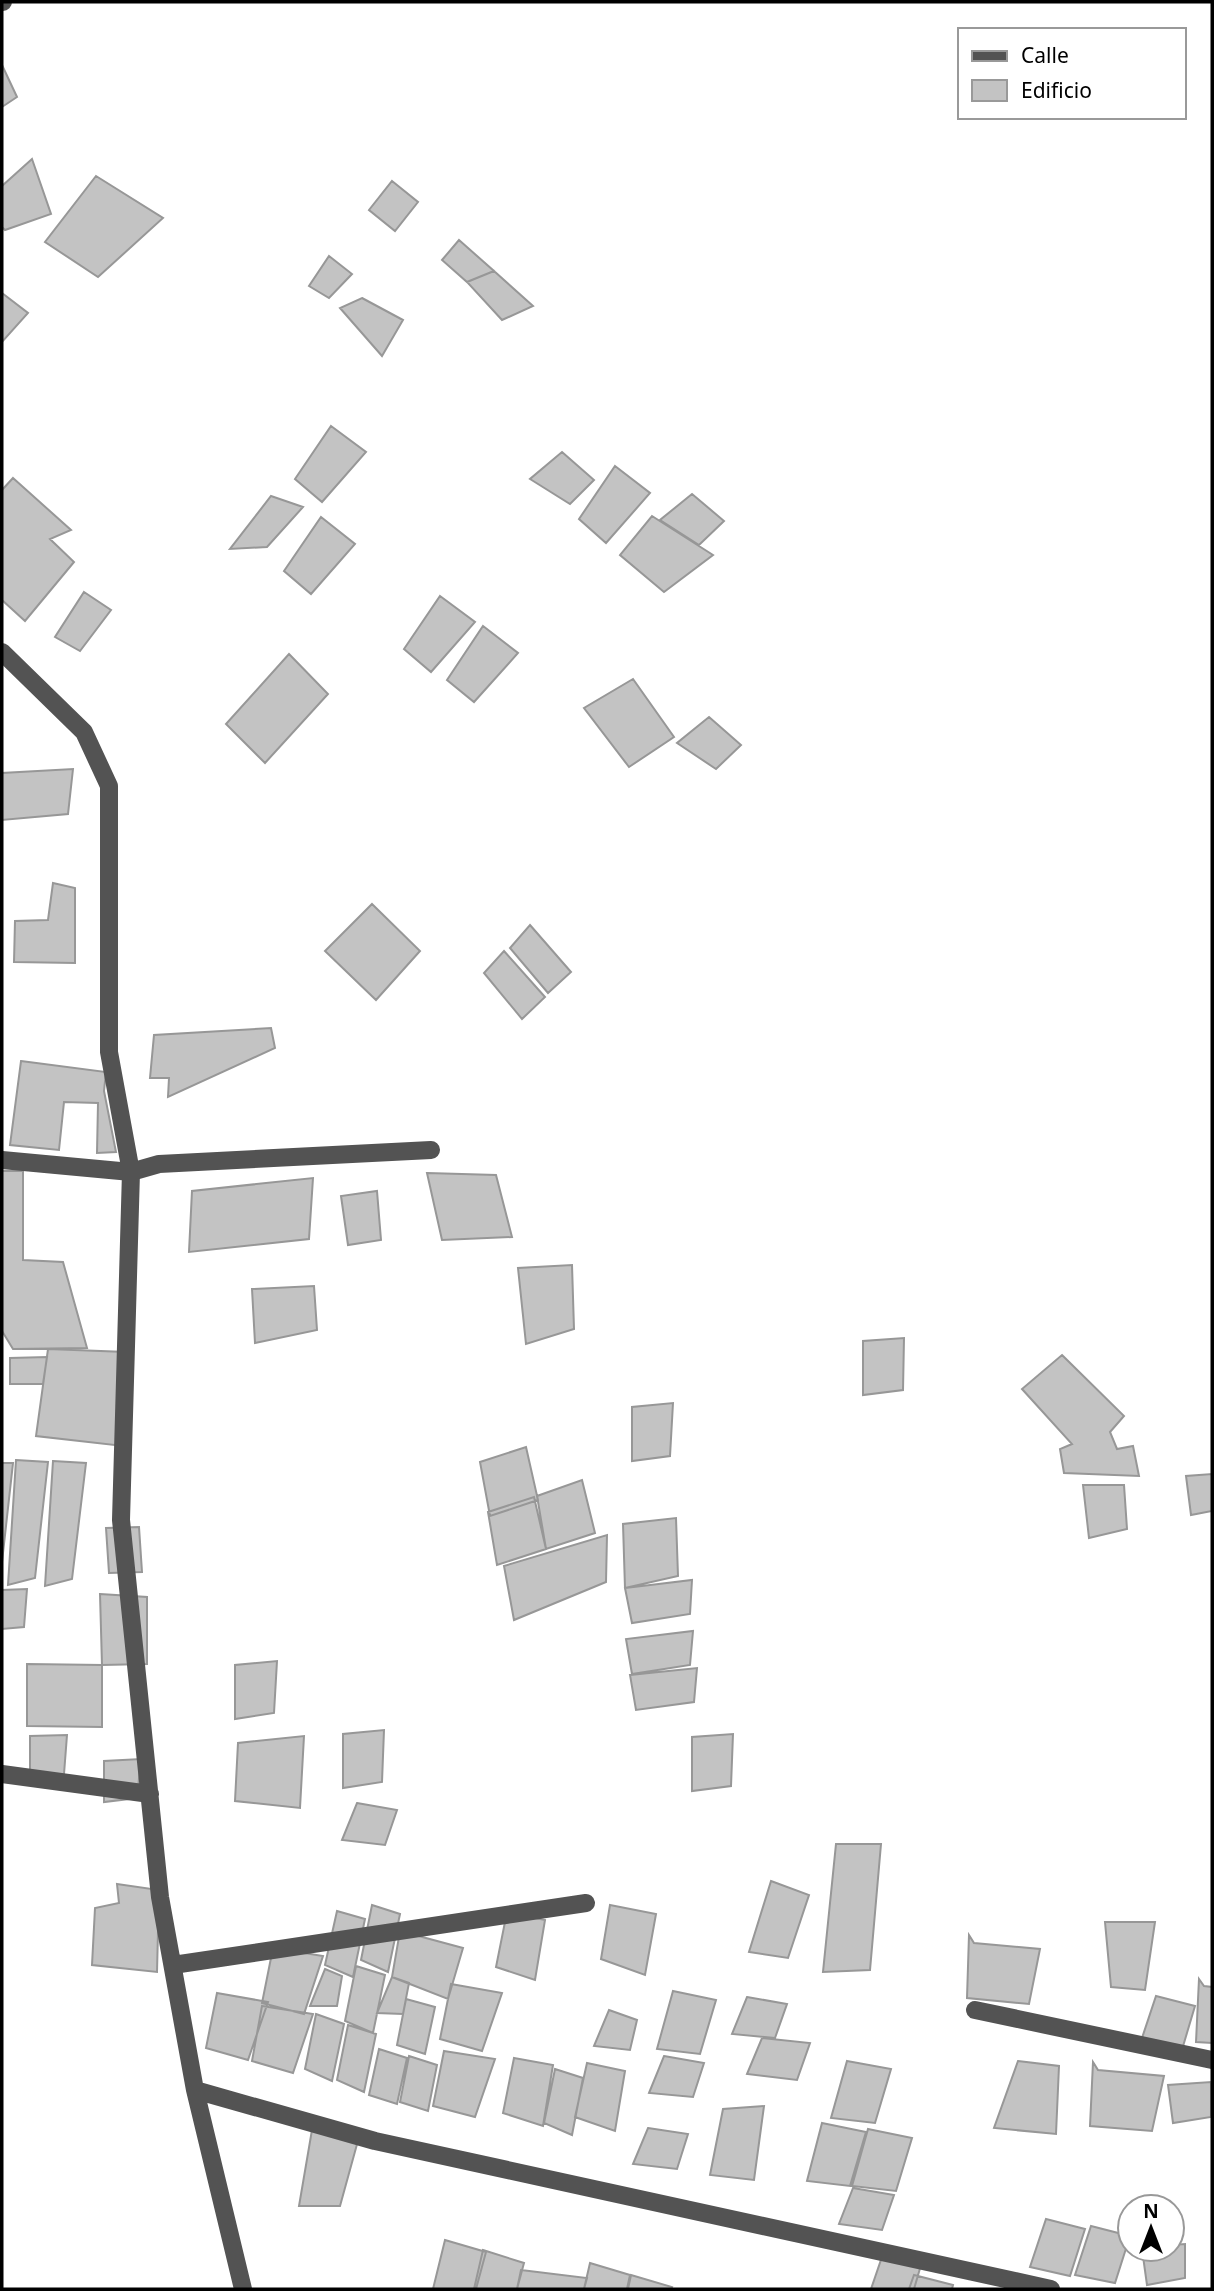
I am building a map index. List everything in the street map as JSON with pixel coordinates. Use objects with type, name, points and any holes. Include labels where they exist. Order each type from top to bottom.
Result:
[{"type":"street","points":[[2,652],[84,732],[109,786],[109,1052],[131,1172],[121,1520],[160,1897],[195,2090],[243,2289]]},
{"type":"street","points":[[2,1160],[131,1172],[159,1164],[431,1150]]},
{"type":"street","points":[[2,1774],[150,1794]]},
{"type":"street","points":[[173,1965],[586,1903]]},
{"type":"street","points":[[975,2010],[1212,2060]]},
{"type":"street","points":[[195,2090],[375,2141],[1051,2289]]},
{"type":"building","points":[[2,65],[17,97],[2,107]]},
{"type":"building","points":[[32,159],[51,214],[5,230],[2,227],[2,186]]},
{"type":"building","points":[[96,176],[163,218],[98,277],[45,242]]},
{"type":"building","points":[[392,181],[418,202],[395,231],[369,210]]},
{"type":"building","points":[[459,240],[494,271],[467,282],[442,260]]},
{"type":"building","points":[[329,256],[352,274],[329,298],[309,286]]},
{"type":"building","points":[[494,271],[533,306],[502,320],[467,282]]},
{"type":"building","points":[[2,293],[28,313],[2,342]]},
{"type":"building","points":[[362,298],[403,320],[382,356],[340,308]]},
{"type":"building","points":[[331,426],[366,452],[322,502],[295,479]]},
{"type":"building","points":[[562,452],[594,480],[570,504],[530,479]]},
{"type":"building","points":[[615,466],[650,493],[606,543],[579,519]]},
{"type":"building","points":[[13,478],[71,530],[50,539],[74,562],[25,621],[2,600],[2,490]]},
{"type":"building","points":[[692,494],[724,521],[699,545],[660,520]]},
{"type":"building","points":[[271,496],[303,507],[267,547],[230,549]]},
{"type":"building","points":[[652,516],[713,555],[664,592],[620,555]]},
{"type":"building","points":[[321,517],[355,544],[311,594],[284,571]]},
{"type":"building","points":[[84,592],[111,610],[80,651],[55,637]]},
{"type":"building","points":[[440,596],[475,622],[431,672],[404,649]]},
{"type":"building","points":[[483,626],[518,653],[474,702],[447,680]]},
{"type":"building","points":[[289,654],[328,694],[265,763],[226,724]]},
{"type":"building","points":[[633,679],[674,737],[629,767],[584,708]]},
{"type":"building","points":[[709,717],[741,745],[716,769],[677,743]]},
{"type":"building","points":[[73,769],[68,814],[2,820],[2,773]]},
{"type":"building","points":[[53,883],[75,888],[75,963],[14,962],[15,921],[48,920]]},
{"type":"building","points":[[372,904],[420,951],[376,1000],[325,951]]},
{"type":"building","points":[[530,925],[571,972],[548,993],[510,948]]},
{"type":"building","points":[[504,951],[545,997],[522,1019],[484,973]]},
{"type":"building","points":[[271,1028],[275,1048],[168,1097],[169,1078],[150,1078],[154,1035]]},
{"type":"building","points":[[21,1061],[106,1072],[104,1091],[116,1152],[97,1153],[98,1103],[64,1102],[59,1150],[10,1145]]},
{"type":"building","points":[[2,1171],[23,1171],[23,1260],[63,1262],[87,1348],[13,1349],[2,1331]]},
{"type":"building","points":[[427,1173],[496,1175],[512,1237],[442,1240]]},
{"type":"building","points":[[313,1178],[309,1239],[189,1252],[192,1191]]},
{"type":"building","points":[[377,1191],[381,1240],[348,1245],[341,1196]]},
{"type":"building","points":[[572,1265],[574,1329],[526,1344],[518,1268]]},
{"type":"building","points":[[314,1286],[317,1330],[255,1343],[252,1289]]},
{"type":"building","points":[[904,1338],[903,1390],[863,1395],[863,1341]]},
{"type":"building","points":[[48,1349],[126,1352],[123,1446],[36,1436]]},
{"type":"building","points":[[1062,1355],[1124,1416],[1110,1432],[1117,1449],[1133,1446],[1139,1476],[1064,1473],[1060,1449],[1072,1444],[1022,1389]]},
{"type":"building","points":[[47,1357],[43,1384],[10,1384],[10,1358]]},
{"type":"building","points":[[673,1403],[670,1456],[632,1461],[632,1407]]},
{"type":"building","points":[[526,1447],[538,1500],[490,1516],[480,1462]]},
{"type":"building","points":[[16,1460],[48,1462],[35,1578],[8,1585]]},
{"type":"building","points":[[53,1461],[86,1463],[72,1579],[45,1586]]},
{"type":"building","points":[[2,1463],[13,1463],[2,1562]]},
{"type":"building","points":[[1212,1474],[1212,1511],[1191,1515],[1186,1476]]},
{"type":"building","points":[[582,1480],[595,1533],[546,1549],[537,1496]]},
{"type":"building","points":[[1083,1485],[1124,1485],[1127,1529],[1089,1538]]},
{"type":"building","points":[[534,1497],[546,1549],[497,1565],[488,1512]]},
{"type":"building","points":[[676,1518],[678,1576],[625,1588],[623,1524]]},
{"type":"building","points":[[139,1527],[142,1572],[109,1573],[106,1528]]},
{"type":"building","points":[[607,1535],[606,1582],[514,1620],[504,1566]]},
{"type":"building","points":[[692,1580],[690,1614],[632,1623],[625,1588]]},
{"type":"building","points":[[27,1589],[24,1627],[2,1629],[2,1590]]},
{"type":"building","points":[[100,1594],[147,1597],[147,1664],[102,1665]]},
{"type":"building","points":[[693,1631],[690,1665],[632,1674],[626,1639]]},
{"type":"building","points":[[277,1661],[274,1713],[235,1719],[235,1665]]},
{"type":"building","points":[[27,1664],[102,1665],[102,1727],[27,1726]]},
{"type":"building","points":[[697,1668],[694,1702],[636,1710],[630,1675]]},
{"type":"building","points":[[384,1730],[382,1782],[343,1788],[343,1734]]},
{"type":"building","points":[[733,1734],[731,1786],[692,1791],[692,1737]]},
{"type":"building","points":[[67,1735],[64,1774],[30,1777],[30,1736]]},
{"type":"building","points":[[304,1736],[300,1808],[235,1801],[238,1743]]},
{"type":"building","points":[[141,1759],[137,1798],[104,1802],[104,1761]]},
{"type":"building","points":[[357,1803],[397,1810],[385,1845],[342,1840]]},
{"type":"building","points":[[836,1844],[881,1844],[870,1970],[823,1972]]},
{"type":"building","points":[[771,1881],[809,1895],[788,1958],[749,1952]]},
{"type":"building","points":[[117,1884],[159,1890],[157,1972],[92,1965],[95,1908],[119,1903]]},
{"type":"building","points":[[372,1905],[400,1914],[388,1972],[361,1960]]},
{"type":"building","points":[[610,1905],[656,1914],[645,1975],[601,1959]]},
{"type":"building","points":[[337,1911],[365,1919],[353,1977],[325,1965]]},
{"type":"building","points":[[507,1912],[545,1920],[535,1980],[496,1967]]},
{"type":"building","points":[[1105,1922],[1155,1922],[1145,1990],[1111,1987]]},
{"type":"building","points":[[400,1931],[463,1948],[448,1999],[392,1977]]},
{"type":"building","points":[[969,1935],[974,1943],[1040,1949],[1029,2004],[967,1998]]},
{"type":"building","points":[[273,1948],[323,1956],[304,2014],[262,2003]]},
{"type":"building","points":[[356,1966],[385,1975],[373,2033],[345,2021]]},
{"type":"building","points":[[325,1969],[342,1976],[337,2006],[310,2006]]},
{"type":"building","points":[[392,1977],[409,1983],[403,2014],[377,2013]]},
{"type":"building","points":[[1199,1979],[1204,1986],[1212,1987],[1212,2043],[1196,2042]]},
{"type":"building","points":[[451,1984],[502,1993],[482,2051],[440,2039]]},
{"type":"building","points":[[673,1991],[716,2000],[700,2054],[657,2049]]},
{"type":"building","points":[[217,1993],[268,2002],[248,2060],[206,2048]]},
{"type":"building","points":[[1156,1996],[1195,2006],[1181,2053],[1140,2044]]},
{"type":"building","points":[[747,1997],[787,2004],[775,2038],[732,2034]]},
{"type":"building","points":[[406,1999],[435,2007],[425,2054],[397,2045]]},
{"type":"building","points":[[262,2006],[313,2014],[293,2073],[252,2061]]},
{"type":"building","points":[[609,2010],[637,2020],[630,2050],[594,2046]]},
{"type":"building","points":[[316,2014],[344,2024],[332,2081],[305,2069]]},
{"type":"building","points":[[348,2025],[376,2034],[364,2092],[337,2080]]},
{"type":"building","points":[[762,2038],[810,2043],[797,2080],[747,2074]]},
{"type":"building","points":[[379,2049],[407,2058],[397,2104],[369,2095]]},
{"type":"building","points":[[444,2051],[495,2059],[475,2117],[433,2106]]},
{"type":"building","points":[[409,2056],[437,2065],[428,2111],[400,2102]]},
{"type":"building","points":[[664,2056],[704,2063],[693,2097],[649,2093]]},
{"type":"building","points":[[514,2058],[553,2065],[543,2126],[503,2113]]},
{"type":"building","points":[[847,2061],[891,2069],[875,2123],[831,2118]]},
{"type":"building","points":[[1018,2061],[1059,2066],[1056,2134],[994,2128]]},
{"type":"building","points":[[1093,2062],[1098,2070],[1164,2076],[1152,2131],[1090,2126]]},
{"type":"building","points":[[587,2063],[625,2071],[615,2131],[575,2117]]},
{"type":"building","points":[[555,2069],[583,2078],[572,2135],[544,2123]]},
{"type":"building","points":[[1211,2082],[1211,2117],[1173,2123],[1168,2085]]},
{"type":"building","points":[[764,2106],[754,2180],[710,2175],[723,2109]]},
{"type":"building","points":[[822,2123],[866,2132],[850,2186],[807,2181]]},
{"type":"building","points":[[313,2124],[359,2137],[340,2206],[299,2206]]},
{"type":"building","points":[[648,2128],[688,2134],[677,2169],[633,2164]]},
{"type":"building","points":[[868,2129],[912,2138],[896,2191],[852,2186]]},
{"type":"building","points":[[853,2188],[894,2195],[882,2230],[839,2224]]},
{"type":"building","points":[[1046,2219],[1085,2229],[1070,2276],[1030,2267]]},
{"type":"building","points":[[1091,2226],[1116,2232],[1116,2263],[1121,2263],[1115,2283],[1075,2275]]},
{"type":"building","points":[[445,2240],[486,2252],[476,2289],[433,2289]]},
{"type":"building","points":[[483,2250],[524,2263],[517,2289],[474,2289]]},
{"type":"building","points":[[883,2254],[921,2265],[914,2289],[871,2289]]},
{"type":"building","points":[[590,2263],[630,2275],[627,2289],[584,2289]]},
{"type":"building","points":[[1144,2263],[1185,2263],[1185,2278],[1147,2285]]},
{"type":"building","points":[[521,2270],[587,2278],[584,2289],[517,2289]]},
{"type":"building","points":[[631,2275],[672,2287],[628,2289]]},
{"type":"building","points":[[914,2275],[953,2285],[952,2289],[909,2289]]}]
